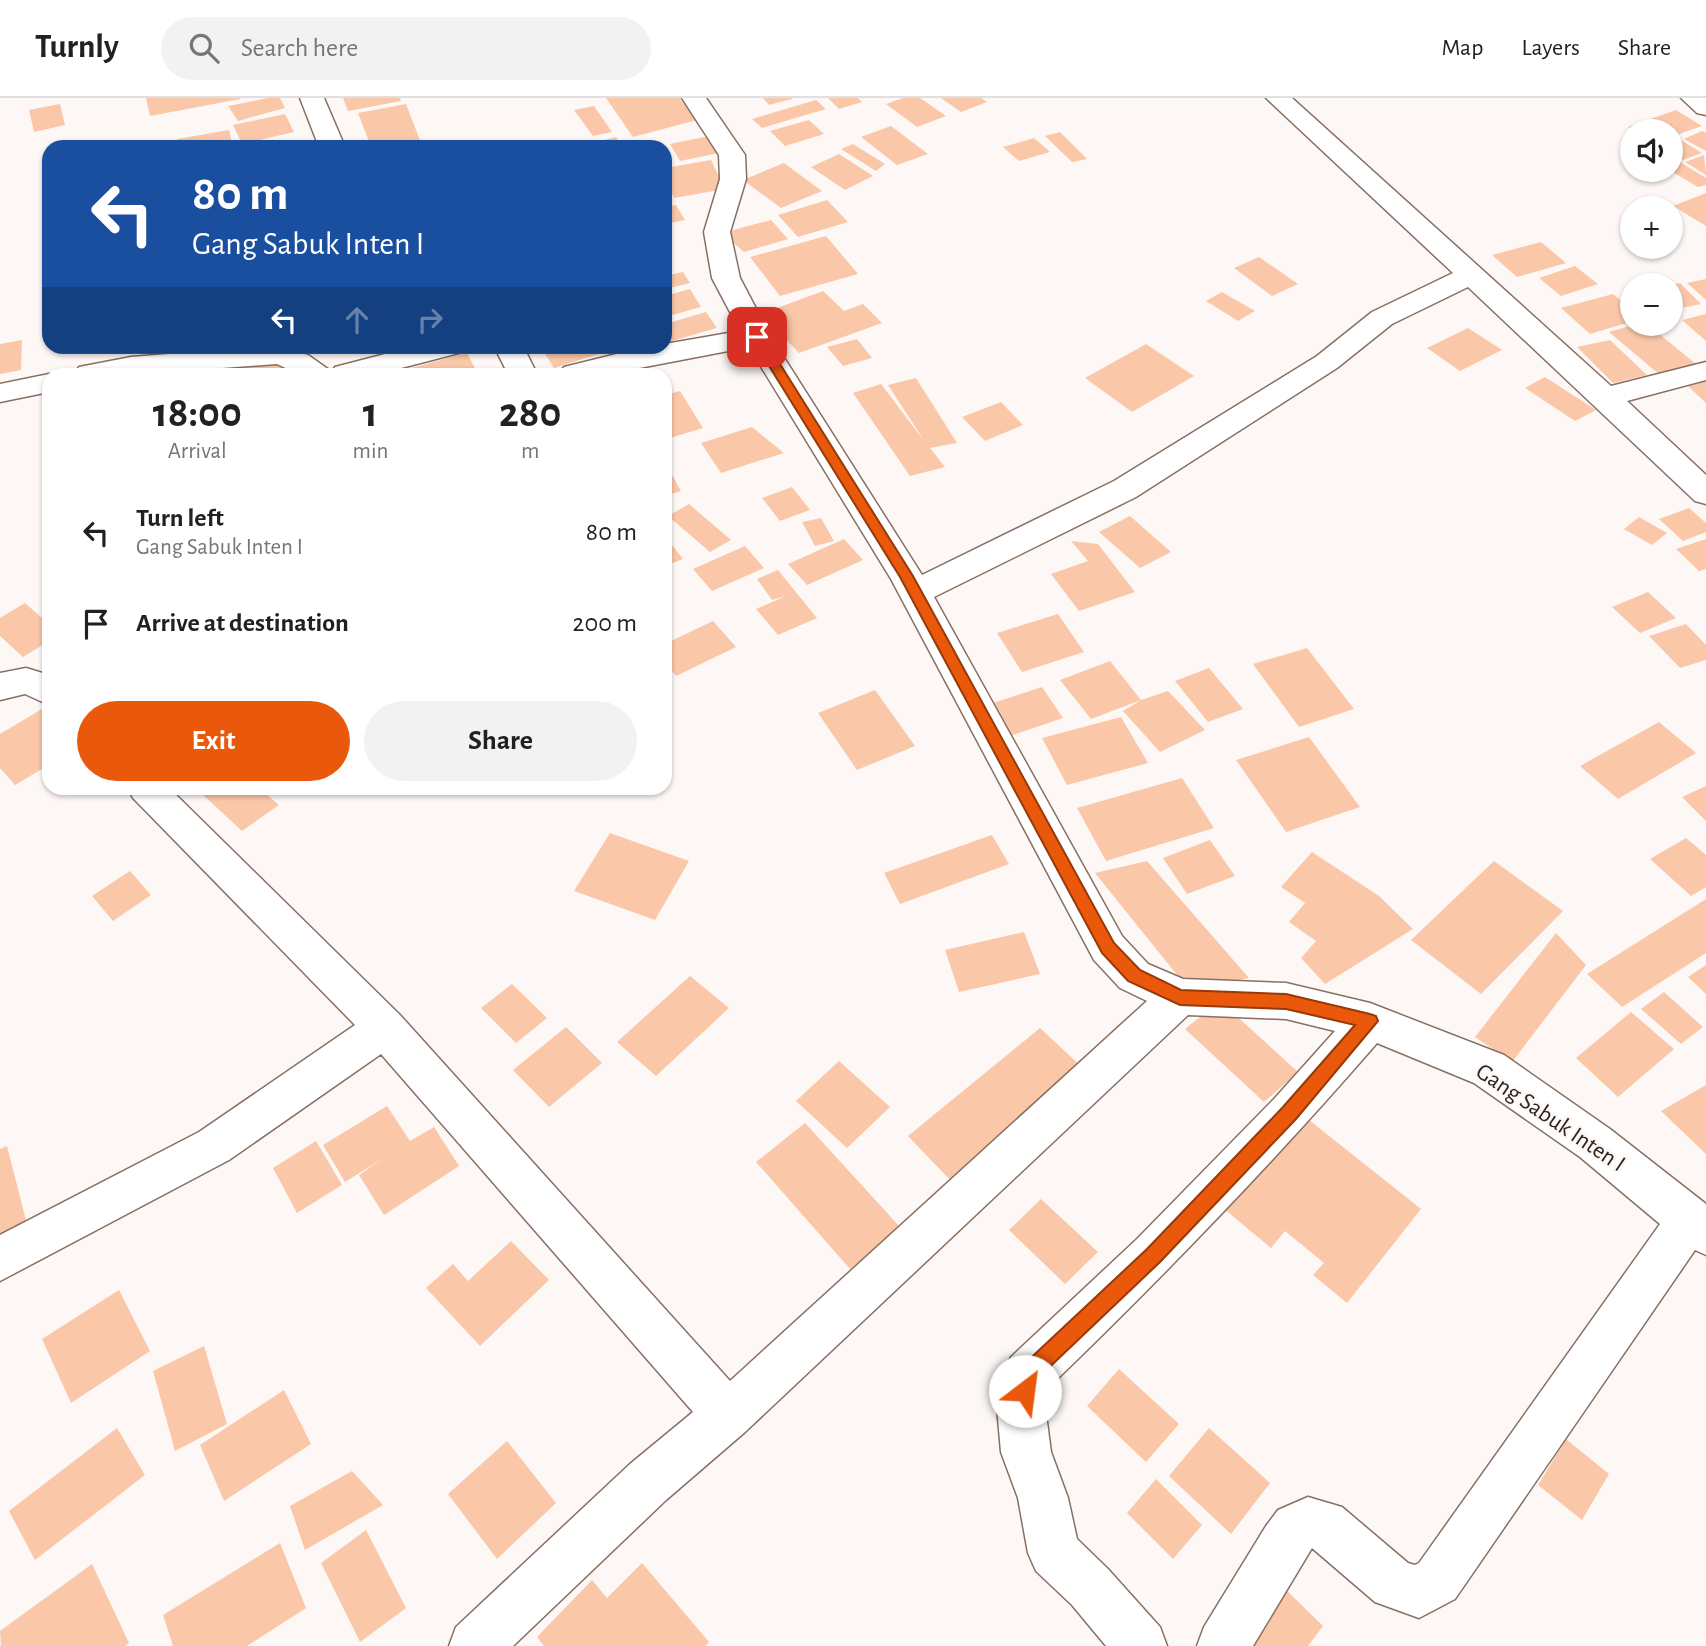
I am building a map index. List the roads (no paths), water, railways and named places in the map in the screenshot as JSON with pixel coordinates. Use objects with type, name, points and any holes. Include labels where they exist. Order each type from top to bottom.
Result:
[{"type":"street","points":[[312,98],[329,140]]},
{"type":"street","name":"Gang Sabuk Inten I","points":[[694,98],[732,155],[733,179],[717,232],[726,278],[757,337],[915,592],[1108,948],[1134,976],[1180,997],[1286,1001],[1370,1021],[1489,1069],[1595,1143],[1698,1226]]},
{"type":"street","points":[[1278,98],[1472,274],[1706,493]]},
{"type":"street","points":[[1693,98],[1706,108]]},
{"type":"street","points":[[915,592],[1125,489],[1327,362],[1382,318],[1472,274]]},
{"type":"street","points":[[672,352],[757,337]]},
{"type":"street","points":[[364,368],[407,354]]},
{"type":"street","points":[[598,368],[661,354]]},
{"type":"street","points":[[120,368],[279,355],[298,361],[309,368]]},
{"type":"street","points":[[1605,397],[1706,371]]},
{"type":"street","points":[[0,393],[42,384]]},
{"type":"street","points":[[0,687],[21,680],[42,684]]},
{"type":"street","points":[[153,795],[384,1028],[728,1415]]},
{"type":"street","points":[[475,1646],[648,1482],[728,1415],[1180,997]]},
{"type":"street","points":[[1141,1646],[1090,1587],[1054,1553],[1043,1498],[1026,1452],[1021,1407],[1028,1374],[1153,1255],[1289,1113],[1370,1021]]},
{"type":"street","points":[[0,1259],[214,1146],[384,1028]]},
{"type":"street","points":[[1223,1646],[1284,1544],[1296,1528],[1308,1522],[1324,1525],[1393,1584],[1419,1592],[1437,1581],[1698,1226]]}]
